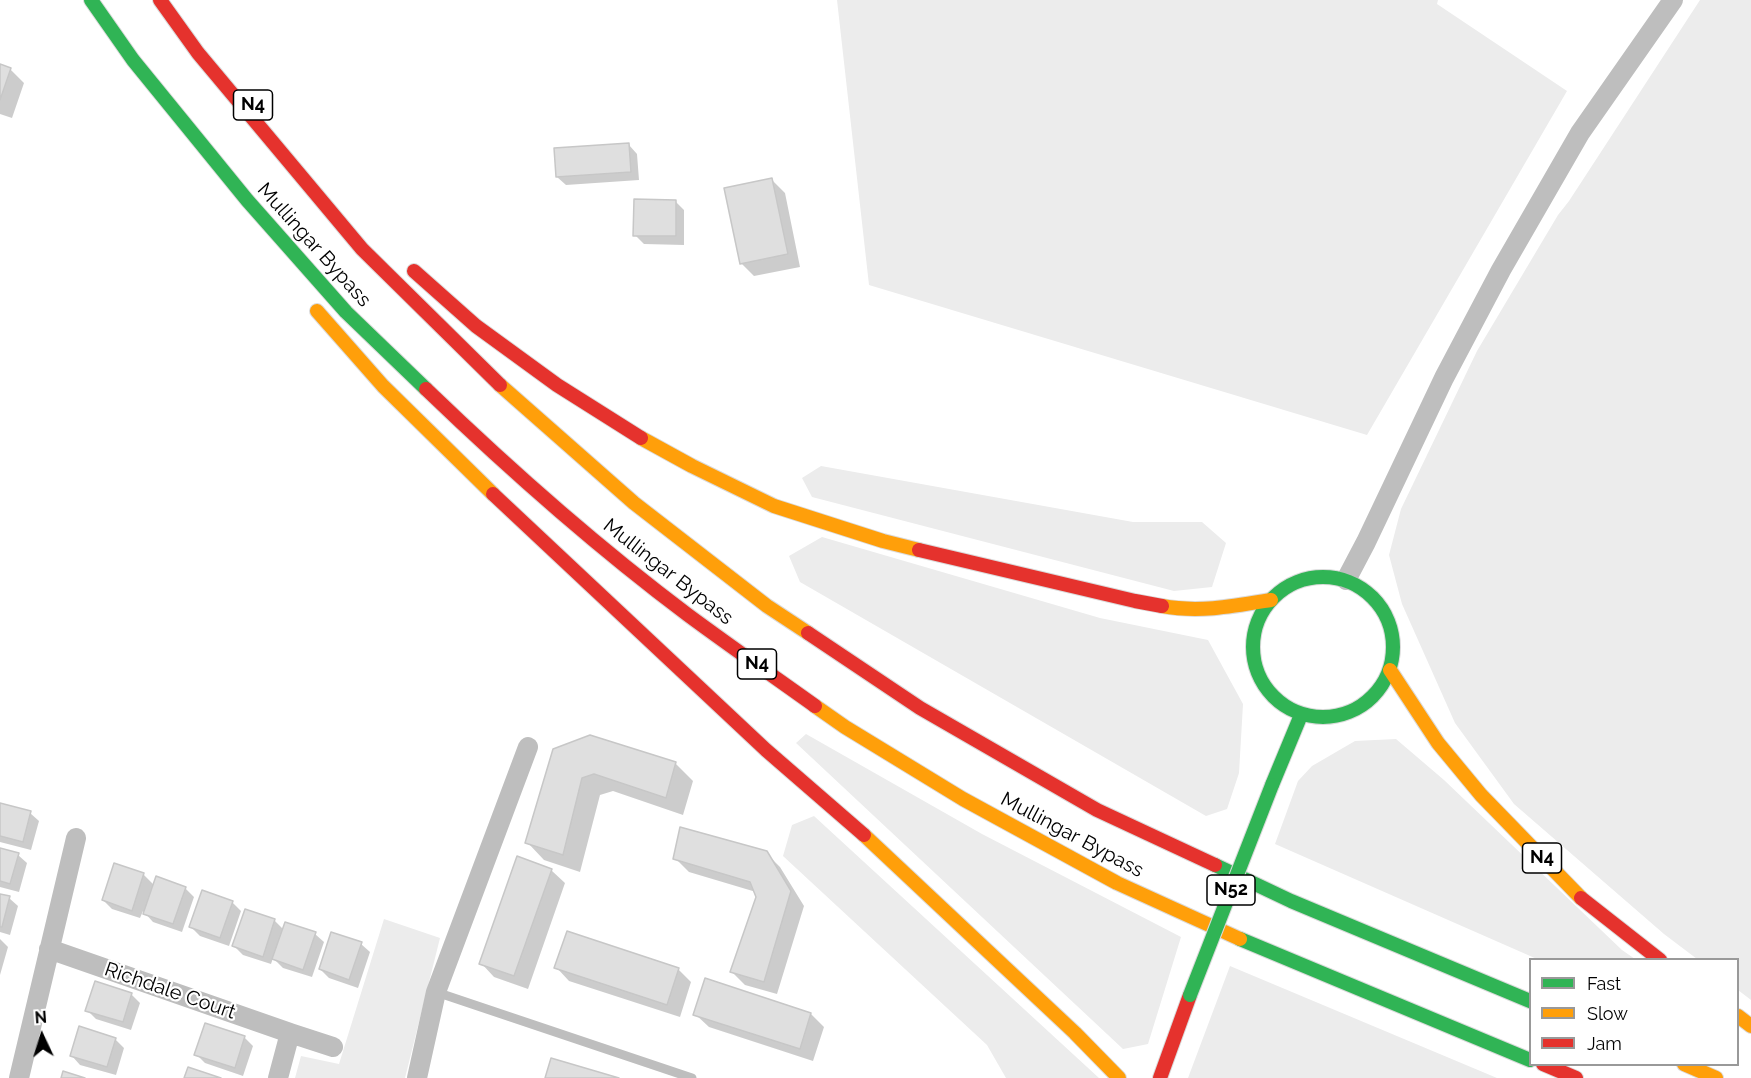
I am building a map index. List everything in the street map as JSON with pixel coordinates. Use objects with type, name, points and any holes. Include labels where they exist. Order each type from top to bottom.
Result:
[{"type":"main road","name":"Mullingar Bypass","points":[[91,0],[133,60],[247,200],[346,312],[470,432],[567,518],[706,628],[845,727],[963,799],[1116,883],[1268,952],[1529,1060]]},
{"type":"main road","name":"Mullingar Bypass","points":[[160,0],[198,53],[362,249],[500,385],[634,503],[767,606],[920,708],[1097,810],[1291,901],[1529,1001]]},
{"type":"main road","name":"N4","points":[[198,53],[283,133]]},
{"type":"main road","name":"N4","points":[[133,60],[142,94]]},
{"type":"main road","points":[[405,263],[476,326],[557,385],[626,430],[692,466],[774,506],[883,541],[1135,601],[1178,609],[1214,609],[1270,600]]},
{"type":"main road","points":[[308,301],[383,386],[487,488],[766,750],[885,854],[1075,1033],[1119,1078]]},
{"type":"main road","points":[[1328,577],[1346,580],[1368,592],[1382,609],[1391,628],[1394,650],[1390,670],[1379,690],[1364,705],[1344,715],[1323,718],[1301,715],[1281,704],[1264,687],[1255,666],[1253,642],[1258,620],[1270,600],[1287,587],[1307,579],[1328,577]]},
{"type":"main road","name":"N4","points":[[1390,670],[1438,743],[1481,795],[1579,897],[1657,958]]},
{"type":"main road","name":"N52","points":[[1160,1078],[1190,995],[1301,715]]},
{"type":"main road","points":[[1545,1066],[1575,1078]]},
{"type":"main road","points":[[1686,1066],[1716,1078]]},
{"type":"street","points":[[1346,580],[1444,378],[1501,270],[1580,133],[1673,0]]},
{"type":"street","points":[[417,1078],[436,992],[528,747]]},
{"type":"street","points":[[19,1078],[76,838]]},
{"type":"street","name":"Richdale Court","points":[[49,950],[333,1047]]},
{"type":"street","points":[[278,1078],[290,1033]]},
{"type":"lane","points":[[436,992],[692,1078]]},
{"type":"shaded area","points":[[837,0],[1438,0],[1437,4],[1567,91],[1367,435],[869,285]]},
{"type":"shaded area","points":[[1700,0],[1751,0],[1751,1000],[1739,991],[1739,958],[1696,958],[1664,934],[1514,804],[1455,723],[1402,604],[1389,555],[1401,509],[1477,351],[1558,215]]},
{"type":"shaded area","points":[[821,466],[1133,522],[1202,522],[1226,543],[1212,587],[1174,591],[812,497],[802,478]]},
{"type":"shaded area","points":[[822,537],[1100,618],[1208,640],[1243,704],[1239,773],[1227,809],[1206,816],[800,582],[789,556]]},
{"type":"shaded area","points":[[806,734],[982,834],[1181,937],[1148,1044],[1123,1049],[796,743]]},
{"type":"shaded area","points":[[1396,739],[1444,780],[1622,950],[1634,958],[1535,958],[1275,844],[1298,781],[1312,766],[1355,741]]},
{"type":"shaded area","points":[[814,816],[1099,1078],[1006,1078],[987,1045],[783,856],[792,825]]},
{"type":"shaded area","points":[[384,919],[440,938],[405,1078],[295,1078],[301,1056],[339,1064]]},
{"type":"shaded area","points":[[1230,966],[1497,1078],[1188,1078]]},
{"type":"building","points":[[0,64],[11,68],[0,100]]},
{"type":"building","points":[[629,143],[631,172],[556,177],[554,148]]},
{"type":"building","points":[[772,178],[788,254],[740,264],[724,188]]},
{"type":"building","points":[[634,199],[676,200],[676,236],[633,236]]},
{"type":"building","points":[[590,735],[676,762],[666,798],[594,774],[582,778],[563,855],[525,843],[553,749]]},
{"type":"building","points":[[0,803],[31,811],[23,842],[0,836]]},
{"type":"building","points":[[680,827],[767,851],[791,891],[764,982],[730,972],[756,897],[750,882],[673,859]]},
{"type":"building","points":[[0,848],[19,853],[10,884],[0,881]]},
{"type":"building","points":[[517,856],[552,869],[514,976],[479,964]]},
{"type":"building","points":[[114,863],[144,873],[132,911],[102,900]]},
{"type":"building","points":[[156,876],[186,887],[173,924],[143,914]]},
{"type":"building","points":[[202,890],[233,901],[220,938],[189,927]]},
{"type":"building","points":[[0,894],[10,896],[2,927],[0,927]]},
{"type":"building","points":[[245,909],[275,919],[263,957],[232,946]]},
{"type":"building","points":[[285,922],[316,932],[303,970],[272,959]]},
{"type":"building","points":[[567,931],[679,968],[667,1005],[554,968]]},
{"type":"building","points":[[331,932],[362,942],[349,980],[319,969]]},
{"type":"building","points":[[705,978],[811,1013],[800,1049],[693,1015]]},
{"type":"building","points":[[95,981],[132,993],[123,1022],[85,1011]]},
{"type":"building","points":[[205,1023],[245,1036],[235,1068],[194,1055]]},
{"type":"building","points":[[79,1026],[116,1038],[107,1067],[70,1056]]},
{"type":"building","points":[[551,1058],[619,1078],[545,1078]]},
{"type":"building","points":[[188,1067],[221,1078],[184,1078]]},
{"type":"building","points":[[63,1071],[85,1078],[61,1078]]},
{"type":"traffic: fast","points":[[91,0],[133,60],[247,200],[346,312],[426,389]]},
{"type":"traffic: fast","points":[[1323,577],[1350,582],[1373,597],[1388,620],[1393,647],[1388,674],[1373,697],[1350,712],[1323,717],[1296,712],[1273,697],[1258,674],[1253,647],[1258,620],[1273,597],[1296,582],[1323,577]]},
{"type":"traffic: fast","points":[[1272,785],[1301,715]]},
{"type":"traffic: fast","points":[[1190,995],[1272,785]]},
{"type":"traffic: fast","points":[[1215,865],[1291,901],[1529,1001]]},
{"type":"traffic: fast","points":[[1240,939],[1529,1060]]},
{"type":"traffic: slow","points":[[317,311],[383,386],[493,494]]},
{"type":"traffic: slow","points":[[500,385],[634,503],[767,606],[808,633]]},
{"type":"traffic: slow","points":[[641,438],[774,506],[883,541],[919,550]]},
{"type":"traffic: slow","points":[[1162,606],[1203,609],[1271,600]]},
{"type":"traffic: slow","points":[[1390,670],[1438,743],[1481,795],[1581,898]]},
{"type":"traffic: slow","points":[[815,706],[845,727],[963,799],[1117,883],[1240,939]]},
{"type":"traffic: slow","points":[[864,835],[1075,1033],[1119,1078]]},
{"type":"traffic: slow","points":[[1739,1017],[1751,1026]]},
{"type":"traffic: slow","points":[[1689,1066],[1716,1078]]},
{"type":"traffic: jam","points":[[160,0],[198,53],[362,249],[500,385]]},
{"type":"traffic: jam","points":[[414,271],[476,326],[557,385],[641,438]]},
{"type":"traffic: jam","points":[[426,389],[521,477],[620,562],[688,615],[815,706]]},
{"type":"traffic: jam","points":[[493,494],[766,750],[864,835]]},
{"type":"traffic: jam","points":[[919,550],[1162,606]]},
{"type":"traffic: jam","points":[[808,633],[920,708],[1097,810],[1215,865]]},
{"type":"traffic: jam","points":[[1581,898],[1657,958]]},
{"type":"traffic: jam","points":[[1160,1078],[1190,995]]},
{"type":"traffic: jam","points":[[1548,1066],[1576,1078]]}]
